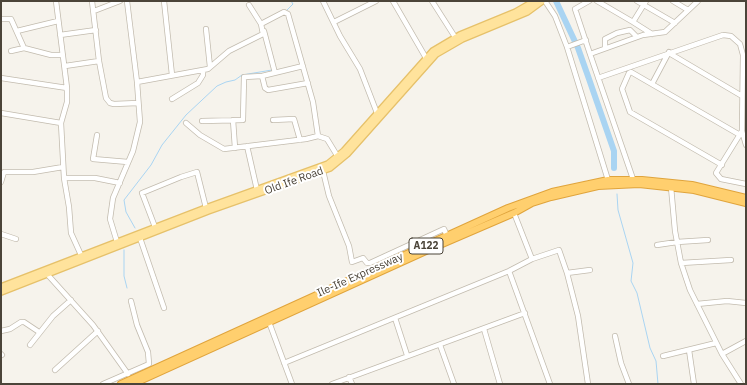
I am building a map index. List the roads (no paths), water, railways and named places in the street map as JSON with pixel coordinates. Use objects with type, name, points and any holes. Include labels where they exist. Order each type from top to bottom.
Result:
[{"type":"highway","name":"Ile-Ife Expressway","points":[[121,384],[540,195],[578,185],[608,180],[633,180],[692,185],[746,198]]},
{"type":"highway","name":"Ile-Ife Expressway","points":[[133,384],[514,213],[535,202],[580,189],[624,184],[694,190],[746,203]]},
{"type":"main road","name":"Old Ife Road","points":[[1,292],[47,274],[117,242],[155,227],[206,208],[323,171],[335,165],[347,154],[426,58],[441,45],[456,37],[526,10],[535,1]]},
{"type":"main road","name":"Old Ife Road","points":[[1,287],[81,255],[94,253],[140,238],[257,190],[322,167],[338,157],[377,113],[436,54],[462,39],[526,10],[542,1]]},
{"type":"street","points":[[56,1],[67,88],[67,102],[61,123],[64,178],[69,207],[71,233],[81,255]]},
{"type":"street","points":[[92,1],[99,61],[108,101],[114,104],[138,102]]},
{"type":"street","points":[[94,11],[120,1]]},
{"type":"street","points":[[117,242],[110,219],[113,198],[140,129],[137,82],[127,1]]},
{"type":"street","points":[[164,1],[172,75]]},
{"type":"street","points":[[323,1],[340,36],[360,69],[377,113]]},
{"type":"street","points":[[334,22],[376,1]]},
{"type":"street","points":[[393,1],[426,58]]},
{"type":"street","points":[[432,1],[456,37]]},
{"type":"street","points":[[545,1],[555,16],[568,47],[608,180]]},
{"type":"street","points":[[589,1],[575,9],[633,180]]},
{"type":"street","points":[[597,1],[652,34]]},
{"type":"street","points":[[637,1],[644,3],[675,23]]},
{"type":"street","points":[[673,1],[688,10]]},
{"type":"street","points":[[590,54],[637,37],[665,32],[698,1]]},
{"type":"street","points":[[632,22],[644,3]]},
{"type":"street","points":[[249,5],[264,31],[275,73]]},
{"type":"street","points":[[261,24],[284,12],[288,14],[313,102],[318,136]]},
{"type":"street","points":[[1,19],[11,19],[24,48]]},
{"type":"street","points":[[17,31],[58,21]]},
{"type":"street","points":[[60,35],[96,30]]},
{"type":"street","points":[[206,30],[210,67]]},
{"type":"street","points":[[605,48],[605,39],[617,33],[630,30],[637,37]]},
{"type":"street","points":[[137,82],[202,70],[210,67],[229,52],[259,36],[264,31]]},
{"type":"street","points":[[598,78],[629,70],[669,52],[722,35],[731,36],[742,47],[741,133],[746,145]]},
{"type":"street","points":[[568,47],[585,40]]},
{"type":"street","points":[[11,51],[24,48],[51,55],[62,55]]},
{"type":"street","points":[[652,84],[669,52]]},
{"type":"street","points":[[669,52],[742,96]]},
{"type":"street","points":[[65,66],[99,61]]},
{"type":"street","points":[[202,121],[244,119],[243,78],[247,76],[262,76],[303,66]]},
{"type":"street","points":[[172,99],[198,83],[203,75],[202,70]]},
{"type":"street","points":[[629,70],[741,133]]},
{"type":"street","points":[[629,70],[622,88],[630,112],[722,165]]},
{"type":"street","points":[[262,76],[265,88],[268,90],[308,83]]},
{"type":"street","points":[[1,78],[67,88]]},
{"type":"street","points":[[1,113],[61,123]]},
{"type":"street","points":[[273,120],[294,119],[300,140]]},
{"type":"street","points":[[233,120],[235,148]]},
{"type":"street","points":[[186,123],[200,135],[224,149],[300,140],[318,136],[327,139],[338,157]]},
{"type":"street","points":[[741,133],[716,173],[718,177],[746,184]]},
{"type":"street","points":[[97,135],[93,159],[128,162]]},
{"type":"street","points":[[247,146],[257,190]]},
{"type":"street","points":[[1,182],[3,172],[33,172],[63,167]]},
{"type":"street","points":[[323,171],[329,196],[349,246],[352,262],[363,258],[370,263],[443,229],[447,236]]},
{"type":"street","points":[[155,227],[142,193],[181,177],[197,172],[206,208]]},
{"type":"street","points":[[64,178],[95,178],[120,183]]},
{"type":"street","points":[[671,187],[672,217],[681,263],[697,304],[716,343],[741,384]]},
{"type":"street","points":[[514,213],[532,259]]},
{"type":"street","points":[[1,234],[16,239]]},
{"type":"street","points":[[140,238],[164,308]]},
{"type":"street","points":[[657,245],[708,240]]},
{"type":"street","points":[[284,363],[508,271],[532,259],[559,250],[567,272],[578,316],[588,384]]},
{"type":"street","points":[[681,263],[731,260]]},
{"type":"street","points":[[567,272],[590,270]]},
{"type":"street","points":[[508,271],[525,313],[550,384]]},
{"type":"street","points":[[47,274],[98,331],[128,374]]},
{"type":"street","points":[[30,345],[38,337],[40,332],[71,300]]},
{"type":"street","points":[[103,384],[148,365],[150,362],[148,352],[136,325],[131,301]]},
{"type":"street","points":[[697,304],[727,301],[746,303]]},
{"type":"street","points":[[332,384],[407,355],[440,345],[525,313]]},
{"type":"street","points":[[394,318],[407,355]]},
{"type":"street","points":[[1,331],[10,329],[20,322],[24,322],[40,332]]},
{"type":"street","points":[[269,322],[292,384]]},
{"type":"street","points":[[484,329],[500,384]]},
{"type":"street","points":[[55,370],[98,331]]},
{"type":"street","points":[[615,336],[621,363],[629,384]]},
{"type":"street","points":[[722,354],[746,341]]},
{"type":"street","points":[[663,356],[716,343]]},
{"type":"street","points":[[440,345],[454,384]]},
{"type":"street","points":[[689,350],[694,384]]},
{"type":"street","points":[[349,377],[352,384]]},
{"type":"waterway","points":[[286,11],[293,4],[291,1]]},
{"type":"waterway","points":[[556,1],[578,48],[589,79],[614,151],[614,168]]},
{"type":"waterway","points":[[135,228],[126,212],[124,200],[151,165],[162,145],[186,115],[217,86],[235,80],[242,75],[272,70]]},
{"type":"waterway","points":[[617,194],[618,210],[633,263],[631,281],[637,293],[650,348],[656,361],[658,384]]},
{"type":"waterway","points":[[124,250],[124,276],[127,288]]}]
